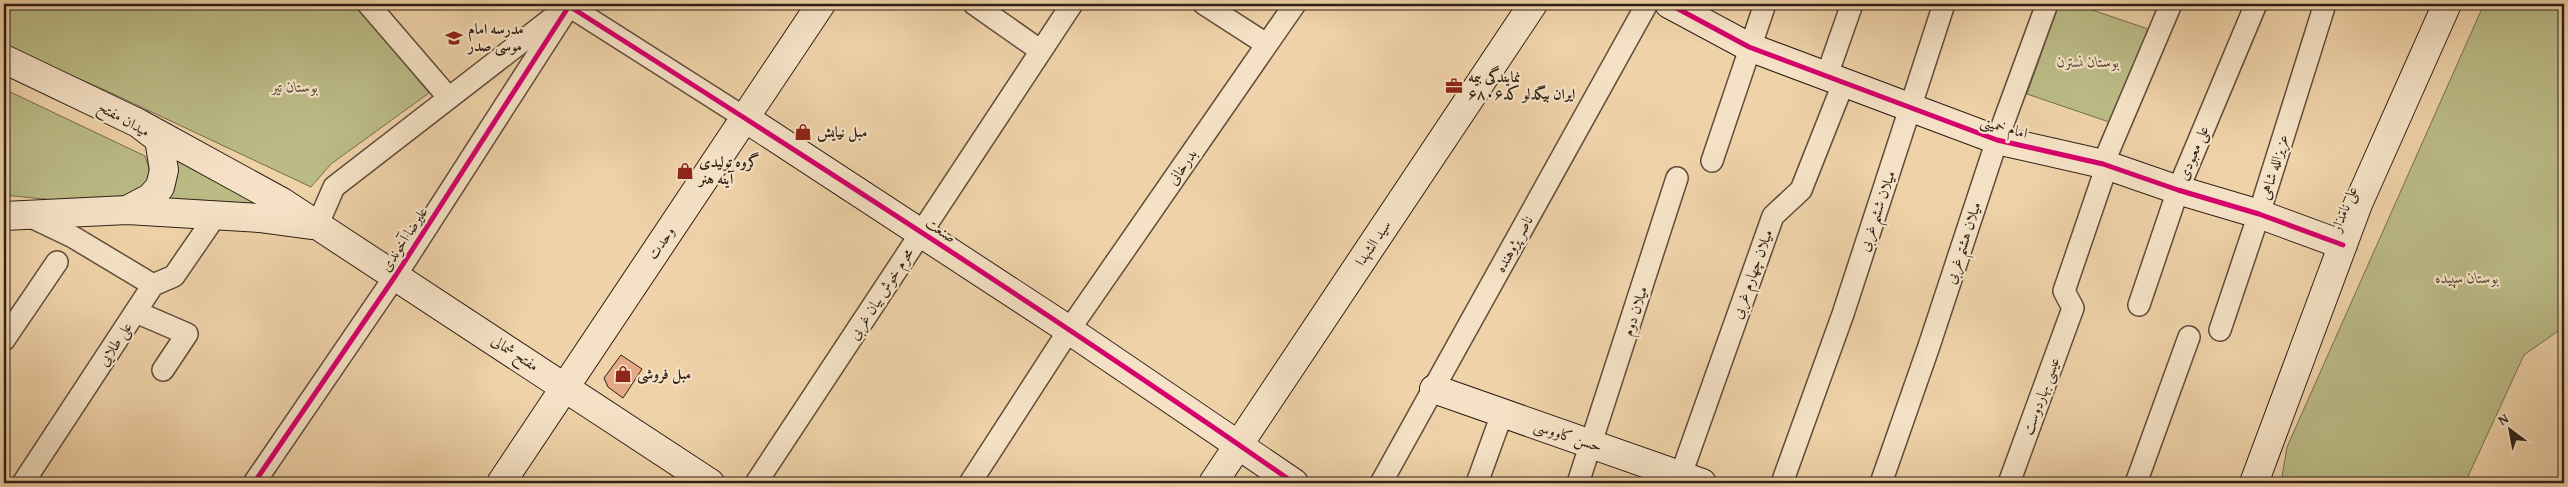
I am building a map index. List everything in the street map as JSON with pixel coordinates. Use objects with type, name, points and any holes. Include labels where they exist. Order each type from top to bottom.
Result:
[{"type":"street","points":[[368,4],[449,98]]},
{"type":"street","name":"وحدت","points":[[502,483],[821,4]]},
{"type":"street","points":[[974,4],[1041,52]]},
{"type":"street","name":"محرم خوش بیان غربی","points":[[756,483],[1072,4]]},
{"type":"street","points":[[1204,4],[1266,44]]},
{"type":"street","name":"بدرخانی","points":[[970,483],[1069,330],[1295,4]]},
{"type":"street","name":"سید الشهدا","points":[[1213,483],[1533,4]]},
{"type":"street","name":"ناصر پژوهنده","points":[[1381,483],[1647,4]]},
{"type":"street","name":"امام خمینی","points":[[1669,4],[1749,47],[1834,81],[1997,140],[2103,164],[2178,190],[2259,214],[2343,245]]},
{"type":"street","points":[[1712,161],[1765,4]]},
{"type":"street","name":"میلان چهارم غربی","points":[[1687,481],[1773,216],[1801,190],[1834,81],[1852,4]]},
{"type":"street","name":"میلان ششم غربی","points":[[1782,483],[1843,314],[1944,4]]},
{"type":"street","points":[[2103,164],[2171,4]]},
{"type":"street","name":"علی معبودی","points":[[2139,305],[2178,190],[2256,4]]},
{"type":"street","name":"عزیزالله شاهی","points":[[2220,330],[2259,214],[2325,4]]},
{"type":"street","name":"علی نامدار","points":[[2254,483],[2358,204],[2447,4]]},
{"type":"street","points":[[127,210],[259,218],[317,226],[334,187],[570,5]]},
{"type":"street","name":"صنعت","points":[[570,5],[922,232],[1294,483]]},
{"type":"street","name":"علیرضا آخوندی","points":[[254,483],[396,275],[570,5]]},
{"type":"street","name":"میلان هشتم غربی","points":[[1881,483],[1929,346],[1997,140],[2046,6]]},
{"type":"street","name":"میدان مفتح","points":[[4,59],[138,123],[159,139],[164,170],[160,187],[150,198],[127,210],[16,215]]},
{"type":"street","name":"مفتح شمالی","points":[[138,123],[282,202],[396,275],[710,483]]},
{"type":"street","name":"عیسی بهاردوست","points":[[2009,483],[2073,308],[2064,291],[2103,177],[2103,164]]},
{"type":"street","name":"میلان دوم","points":[[1578,483],[1677,178]]},
{"type":"street","points":[[16,215],[73,237],[153,285],[174,276],[216,215]]},
{"type":"street","points":[[4,340],[56,262]]},
{"type":"street","name":"علی طلایی","points":[[23,483],[153,285]]},
{"type":"street","points":[[136,312],[187,334],[164,370]]},
{"type":"street","points":[[2136,483],[2189,337]]},
{"type":"street","name":"حسن کاووسی","points":[[1434,390],[1592,443],[1687,481]]},
{"type":"street","points":[[1477,483],[1502,414]]},
{"type":"green space","name":"بوستان تیر","points":[[4,4],[355,4],[429,93],[331,164],[311,187],[107,91],[4,46]]},
{"type":"green space","name":"بوستان نسترن","points":[[2059,4],[2075,4],[2148,29],[2115,124],[2027,94]]},
{"type":"green space","name":"بوستان سپیده","points":[[2484,4],[2564,4],[2564,327],[2524,355],[2465,483],[2281,483],[2287,447]]},
{"type":"green space","points":[[4,89],[145,156],[153,181],[131,201],[64,201],[4,195]]},
{"type":"green space","points":[[169,152],[284,212],[166,202]]},
{"type":"building","name":"مبل فروشی","points":[[621,355],[642,369],[623,398],[608,387],[604,378]]},
{"type":"cycle path","points":[[1669,4],[1749,47],[1997,140],[2103,164],[2178,190],[2259,214],[2343,245]]},
{"type":"cycle path","points":[[254,483],[396,275],[569,6],[934,240],[1115,360],[1294,483]]},
{"type":"place","name":"مدرسه امام موسی صدر","points":[[454,38]]},
{"type":"place","name":"نمایندگی بیمه ایران بیگدلو کد۶۸۰۶","points":[[1454,86]]},
{"type":"place","name":"مبل نیایش","points":[[803,132]]},
{"type":"place","name":"گروه تولیدی آینه هنر","points":[[685,171]]},
{"type":"place","name":"مبل فروشی","points":[[623,374]]}]
